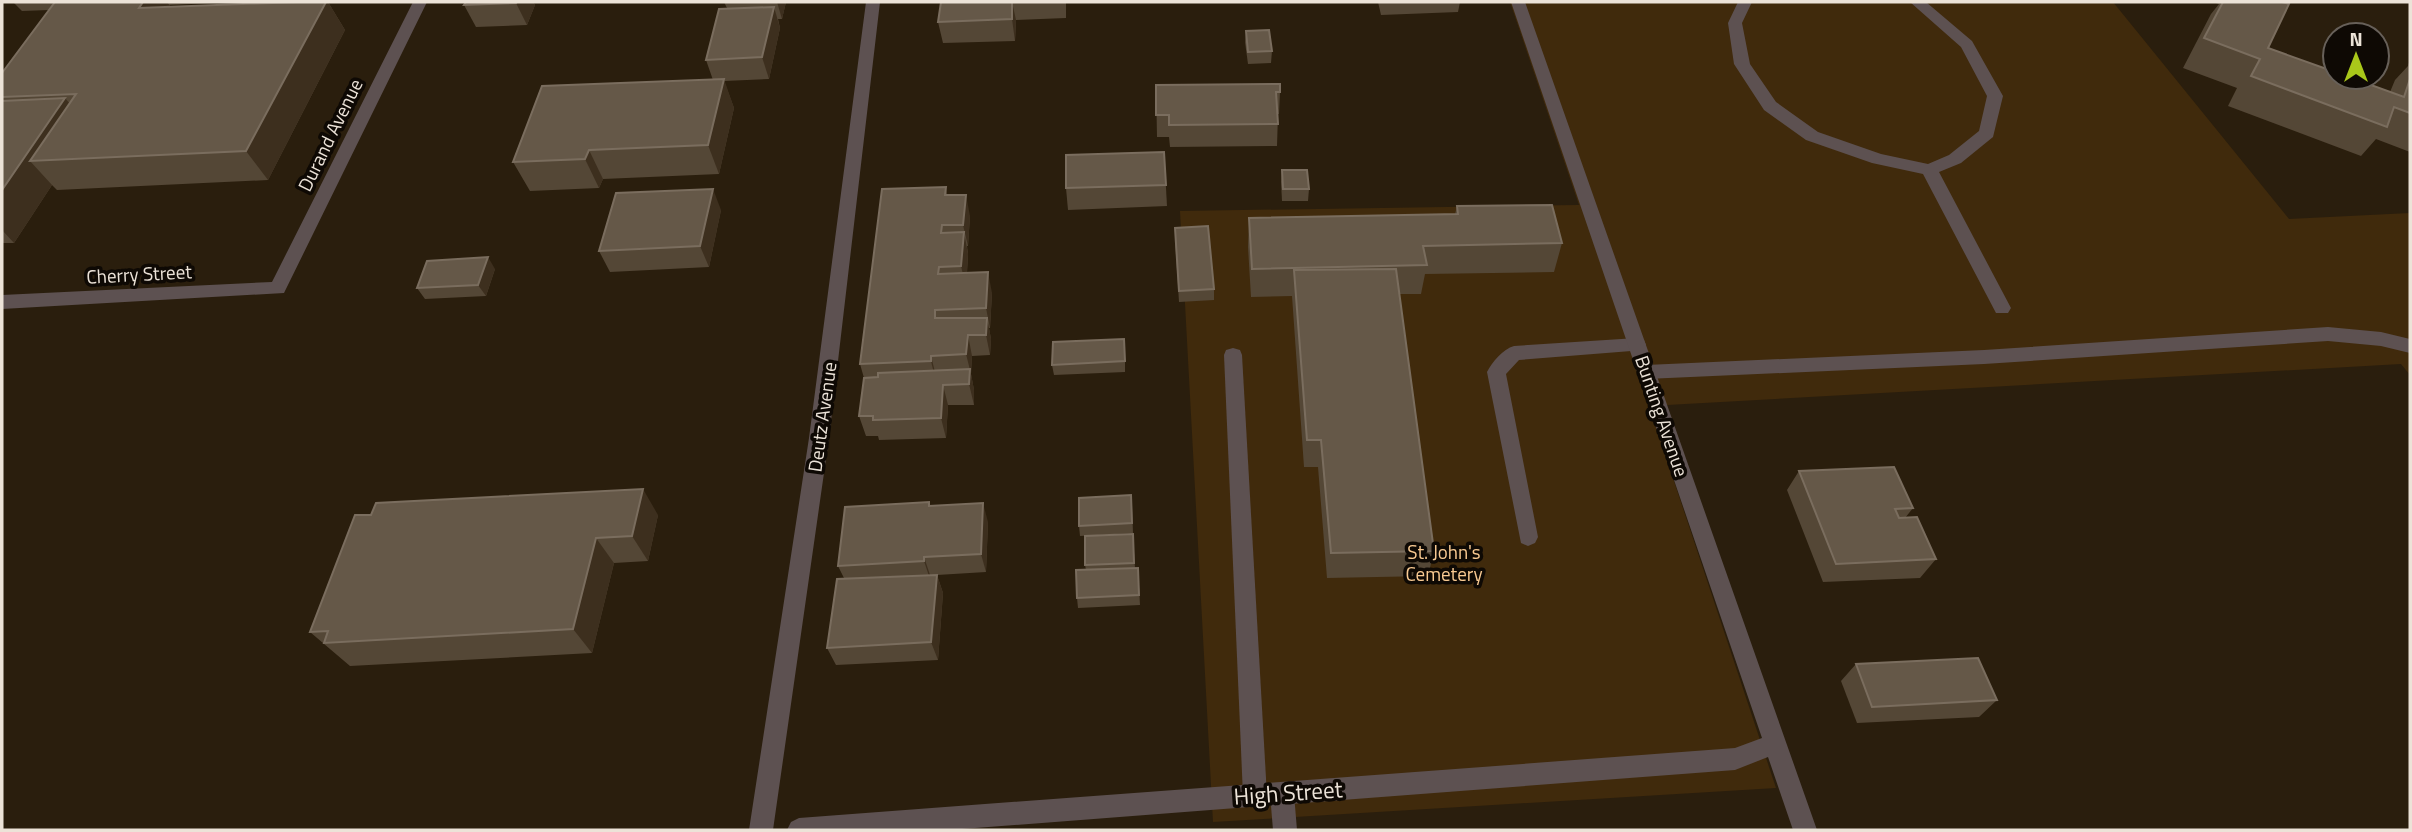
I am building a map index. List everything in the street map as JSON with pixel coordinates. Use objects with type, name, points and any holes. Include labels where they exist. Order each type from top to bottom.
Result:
[{"type":"street","name":"Durand Avenue","points":[[278,288],[420,2]]},
{"type":"street","name":"Deutz Avenue","points":[[761,830],[819,438],[873,2]]},
{"type":"street","name":"Bunting Avenue","points":[[1518,2],[1805,830]]},
{"type":"street","points":[[1745,2],[1735,23],[1742,64],[1770,106],[1812,136],[1878,159],[1929,170],[1955,159],[1987,133],[1995,96],[1967,44],[1917,2]]},
{"type":"street","name":"Cherry Street","points":[[2,302],[278,288]]},
{"type":"street","points":[[1647,372],[1983,357],[2328,334],[2381,339],[2410,346]]},
{"type":"street","points":[[1233,355],[1255,796]]},
{"type":"street","name":"High Street","points":[[799,830],[1735,759],[1775,744]]},
{"type":"street","points":[[1282,794],[1285,830]]},
{"type":"lane","points":[[1929,170],[2002,308]]},
{"type":"lane","points":[[1528,537],[1496,372],[1514,353],[1637,345]]},
{"type":"green space","name":"St. John's Cemetery","points":[[1510,2],[2113,2],[2289,219],[2410,213],[2410,375],[2401,364],[1649,406],[1776,788],[1213,822],[1180,211],[1579,205]]},
{"type":"building","points":[[55,2],[143,2],[139,8],[326,2],[246,151],[30,161],[76,94],[2,97],[2,73]]},
{"type":"building","points":[[466,2],[517,2],[464,5]]},
{"type":"building","points":[[941,2],[1012,2],[1012,19],[938,22]]},
{"type":"building","points":[[2223,2],[2289,4],[2268,48],[2321,67],[2321,91],[2388,91],[2404,97],[2410,79],[2410,113],[2394,107],[2387,127],[2251,76],[2260,59],[2204,38]]},
{"type":"building","points":[[774,7],[762,57],[706,60],[719,9]]},
{"type":"building","points":[[1269,30],[1272,51],[1248,52],[1246,31]]},
{"type":"building","points":[[724,79],[708,145],[589,150],[585,159],[513,162],[542,86]]},
{"type":"building","points":[[1280,84],[1280,92],[1276,92],[1278,124],[1169,125],[1169,115],[1156,115],[1156,85]]},
{"type":"building","points":[[65,98],[2,190],[2,101]]},
{"type":"building","points":[[1164,152],[1166,185],[1066,188],[1066,155]]},
{"type":"building","points":[[1282,170],[1307,170],[1309,189],[1283,189]]},
{"type":"building","points":[[946,187],[945,195],[966,195],[963,225],[942,225],[941,233],[964,232],[961,266],[939,267],[938,274],[988,272],[986,308],[935,310],[935,318],[987,318],[986,335],[968,335],[966,354],[931,356],[931,361],[860,364],[882,189]]},
{"type":"building","points":[[713,189],[700,246],[599,251],[616,193]]},
{"type":"building","points":[[1552,205],[1562,243],[1423,246],[1427,265],[1252,269],[1249,218],[1458,214],[1457,206]]},
{"type":"building","points":[[1208,226],[1214,289],[1179,291],[1175,228]]},
{"type":"building","points":[[488,257],[478,285],[417,288],[427,261]]},
{"type":"building","points":[[1396,269],[1434,551],[1331,553],[1321,440],[1307,440],[1294,270]]},
{"type":"building","points":[[1124,339],[1125,361],[1052,365],[1053,342]]},
{"type":"building","points":[[970,369],[969,384],[943,385],[941,418],[873,420],[873,416],[859,416],[864,378],[878,377],[878,373]]},
{"type":"building","points":[[1894,467],[1913,508],[1895,509],[1899,518],[1917,517],[1936,559],[1836,564],[1799,471]]},
{"type":"building","points":[[643,489],[632,536],[596,538],[573,629],[324,643],[328,631],[310,632],[355,515],[371,515],[376,503]]},
{"type":"building","points":[[1131,495],[1132,523],[1079,526],[1079,498]]},
{"type":"building","points":[[929,502],[929,506],[983,503],[981,554],[924,557],[924,561],[838,566],[845,507]]},
{"type":"building","points":[[1133,534],[1134,563],[1085,565],[1085,536]]},
{"type":"building","points":[[1138,568],[1139,595],[1077,598],[1076,570]]},
{"type":"building","points":[[937,575],[931,642],[827,648],[837,579]]},
{"type":"building","points":[[1978,658],[1997,700],[1872,707],[1856,664]]}]
